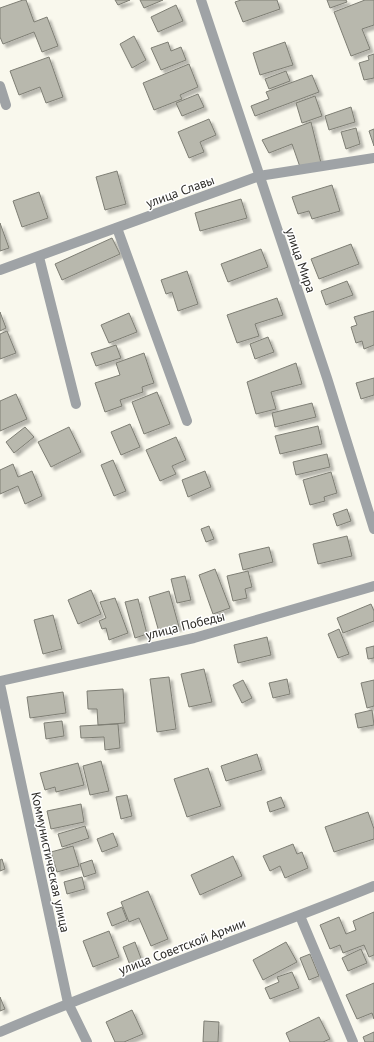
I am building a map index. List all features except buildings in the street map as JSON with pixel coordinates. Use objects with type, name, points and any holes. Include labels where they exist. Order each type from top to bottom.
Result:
[{"type":"street","name":"улица Мира","points":[[201,0],[327,378],[374,529]]},
{"type":"street","points":[[0,86],[6,105]]},
{"type":"street","name":"улица Славы","points":[[0,270],[259,176],[374,158]]},
{"type":"street","points":[[117,228],[187,421]]},
{"type":"street","points":[[39,257],[76,404]]},
{"type":"street","name":"улица Победы","points":[[0,682],[194,638],[374,586]]},
{"type":"street","name":"Коммунистическая улица","points":[[0,682],[68,1003],[87,1042]]},
{"type":"street","name":"улица Советской Армии","points":[[0,1032],[68,1003],[300,916],[374,886]]},
{"type":"street","points":[[300,916],[353,1042]]}]
